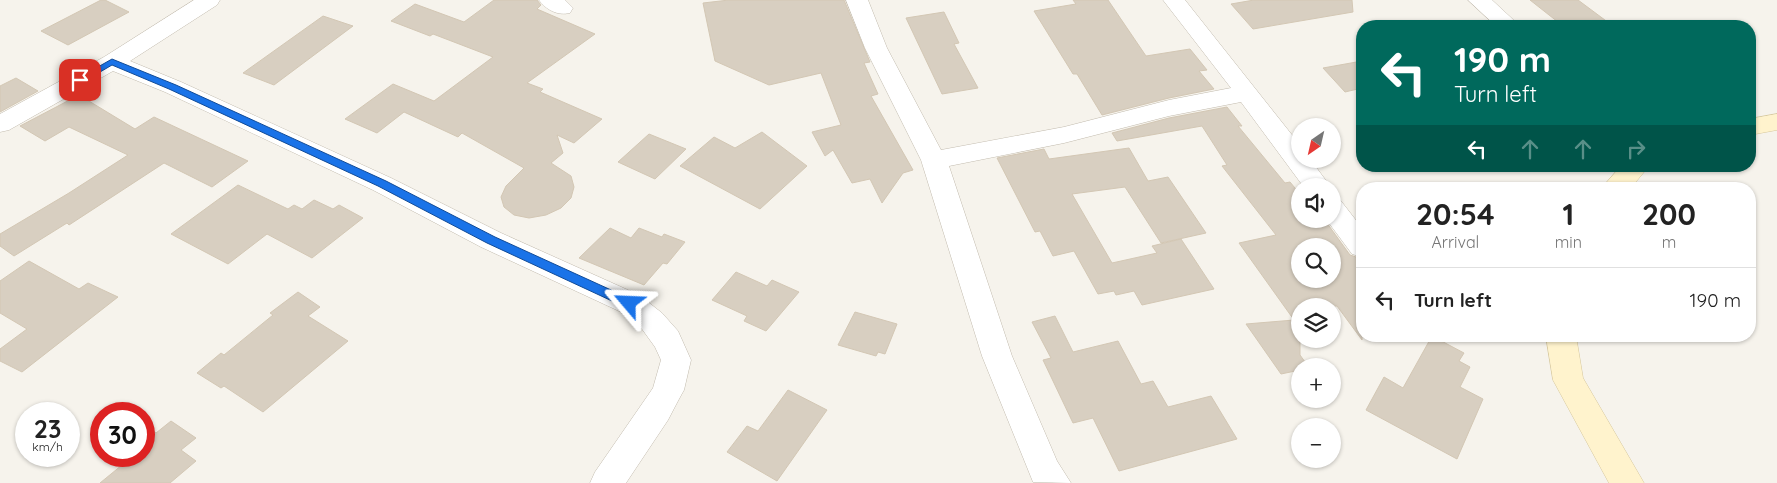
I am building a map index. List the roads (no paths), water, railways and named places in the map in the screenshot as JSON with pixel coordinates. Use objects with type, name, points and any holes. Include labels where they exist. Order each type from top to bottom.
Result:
[{"type":"street","points":[[0,124],[112,62],[210,0]]},
{"type":"street","points":[[857,0],[876,48],[934,160],[997,356],[1045,471],[1054,483]]},
{"type":"street","points":[[1174,0],[1311,178]]},
{"type":"street","points":[[1479,0],[1502,20]]},
{"type":"street","points":[[112,62],[181,91],[382,184],[491,240],[629,303],[652,321],[668,340],[676,360],[668,390],[657,410],[607,483]]},
{"type":"street","points":[[934,160],[1064,135],[1169,108],[1247,93]]},
{"type":"street","points":[[1756,126],[1777,122]]},
{"type":"street","points":[[1621,182],[1630,172]]},
{"type":"street","points":[[1341,220],[1356,239]]},
{"type":"street","points":[[1562,342],[1568,380],[1626,483]]}]
